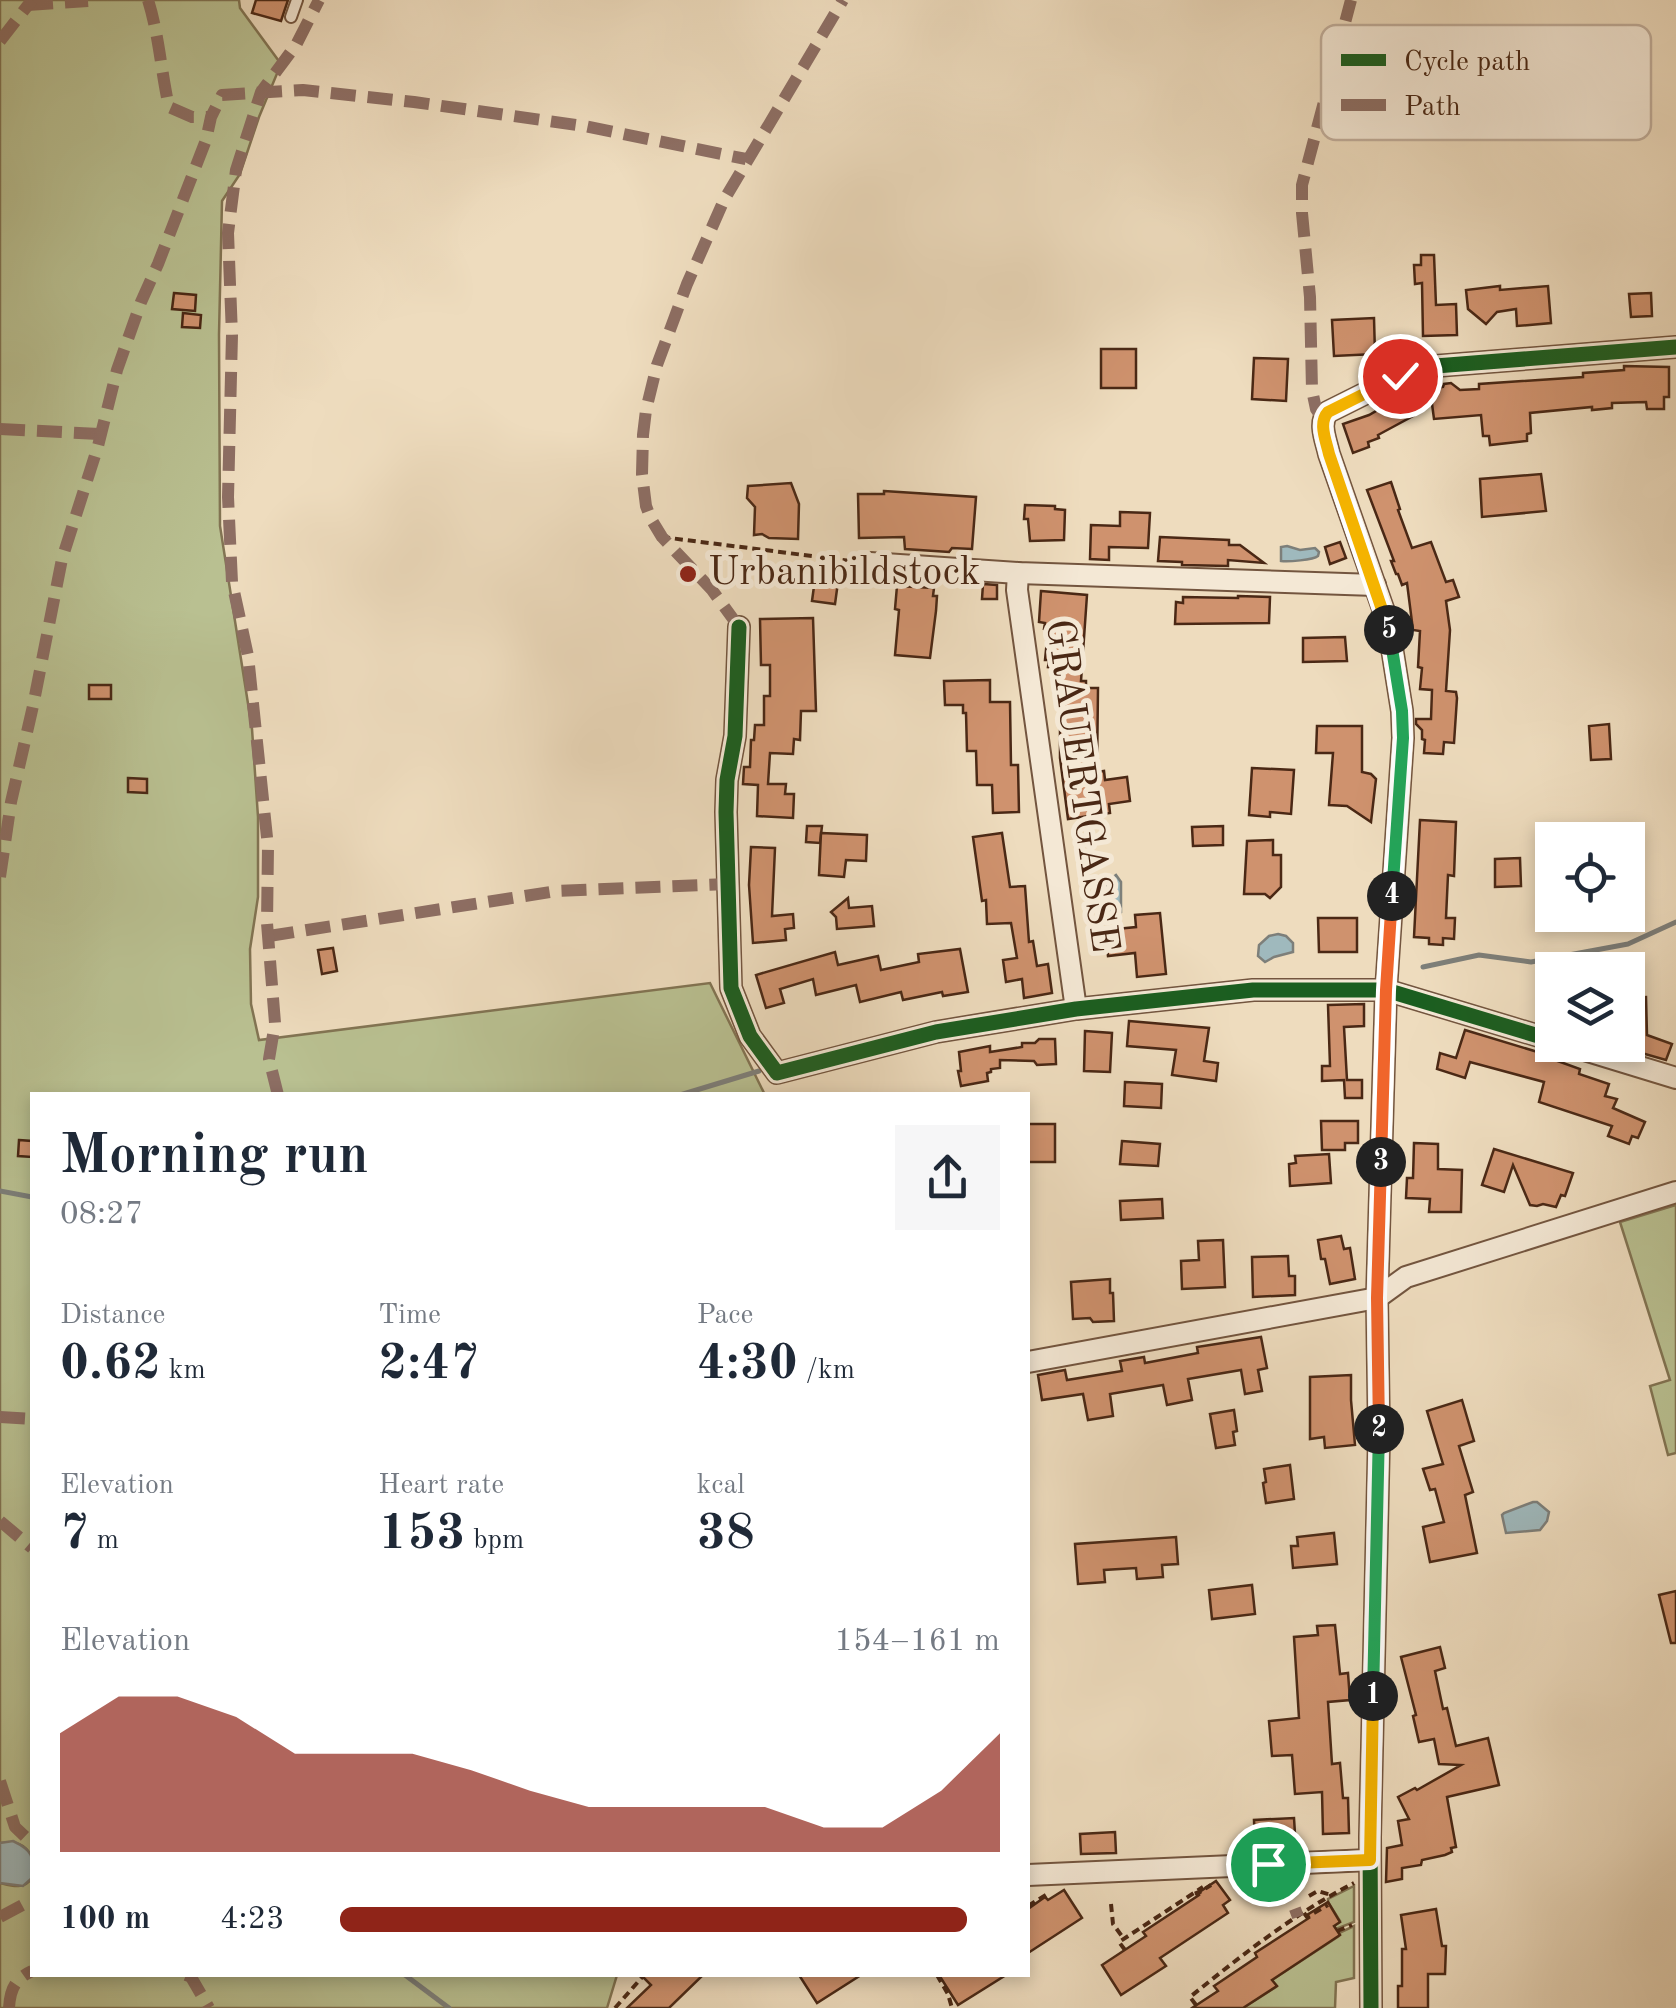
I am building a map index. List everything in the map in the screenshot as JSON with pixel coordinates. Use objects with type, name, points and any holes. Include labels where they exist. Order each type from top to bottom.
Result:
[{"type":"street","points":[[1370,2008],[1379,1436],[1377,1298],[1386,990],[1403,738],[1388,622],[1329,454],[1324,418],[1328,412],[1423,368],[1676,346]]},
{"type":"street","points":[[870,563],[1018,573],[1375,585]]},
{"type":"street","name":"GRAUERTGASSE","points":[[1018,573],[1028,673],[1076,1009]]},
{"type":"street","points":[[739,627],[735,736],[726,812],[731,988],[750,1036],[777,1072],[936,1032],[1076,1009],[1253,990],[1386,990],[1535,1035]]},
{"type":"street","points":[[1624,1062],[1676,1078]]},
{"type":"street","points":[[1030,1362],[1377,1298],[1406,1276],[1676,1192]]},
{"type":"street","points":[[1030,1875],[1370,1860]]},
{"type":"lane","points":[[292,17],[297,0]]},
{"type":"path","points":[[662,536],[870,563]]},
{"type":"path","points":[[1125,1950],[1120,1942],[1198,1892],[1212,1882],[1212,1877]]},
{"type":"path","points":[[1196,2005],[1190,1996],[1254,1946],[1331,1894],[1356,1882]]},
{"type":"path","points":[[1030,1905],[1052,1891]]},
{"type":"path","points":[[1310,1896],[1318,1891],[1331,1894]]},
{"type":"path","points":[[1111,1904],[1113,1924],[1124,1939]]},
{"type":"path","points":[[1304,1913],[1307,1917],[1328,1906]]},
{"type":"path","points":[[1338,1931],[1356,1924]]},
{"type":"path","points":[[1231,1964],[1236,1971]]},
{"type":"path","points":[[615,2008],[642,1977]]},
{"type":"path","points":[[938,1977],[952,2008]]},
{"type":"path","points":[[626,1996],[632,2003]]},
{"type":"green space","points":[[0,0],[239,0],[240,8],[281,64],[240,174],[222,201],[220,526],[252,729],[258,897],[250,949],[251,1004],[259,1040],[710,983],[764,1092],[30,1092],[30,1854],[19,1844],[0,1843]]},
{"type":"green space","points":[[1676,1205],[1676,1453],[1668,1455],[1650,1386],[1670,1380],[1620,1222]]},
{"type":"green space","points":[[29,1882],[30,1977],[616,1977],[607,2008],[0,2008],[0,1883],[22,1886]]},
{"type":"green space","points":[[1354,1886],[1354,1922],[1336,1929],[1334,1926],[1340,1921],[1328,1899]]},
{"type":"green space","points":[[1354,1926],[1354,1978],[1336,1982],[1335,2008],[1243,2008],[1276,1987],[1272,1980]]},
{"type":"water","points":[[1281,547],[1300,550],[1315,548],[1318,556],[1281,561]]},
{"type":"water","points":[[1116,875],[1121,882],[1121,912],[1105,917],[1099,912],[1097,901]]},
{"type":"water","points":[[1278,934],[1293,943],[1293,952],[1265,962],[1258,956],[1259,945]]},
{"type":"water","points":[[1533,1502],[1549,1512],[1540,1530],[1506,1533],[1502,1515]]},
{"type":"water","points":[[13,1841],[29,1851],[30,1880],[23,1886],[0,1883],[0,1843]]},
{"type":"building","points":[[256,0],[288,0],[281,21],[252,13]]},
{"type":"building","points":[[1421,255],[1434,255],[1436,305],[1456,304],[1457,335],[1423,336],[1422,283],[1415,284],[1414,265],[1421,265]]},
{"type":"building","points":[[1500,286],[1500,290],[1548,286],[1551,323],[1517,326],[1516,309],[1497,312],[1486,324],[1468,309],[1466,290]]},
{"type":"building","points":[[174,293],[196,295],[195,311],[172,309]]},
{"type":"building","points":[[1651,293],[1652,316],[1631,317],[1629,294]]},
{"type":"building","points":[[183,313],[201,315],[200,328],[182,327]]},
{"type":"building","points":[[1374,318],[1375,354],[1334,356],[1332,320]]},
{"type":"building","points":[[1101,349],[1136,349],[1136,388],[1101,388]]},
{"type":"building","points":[[1254,358],[1288,359],[1286,401],[1252,399]]},
{"type":"building","points":[[1624,366],[1669,367],[1669,397],[1664,397],[1664,409],[1647,409],[1646,402],[1612,403],[1612,408],[1530,413],[1531,433],[1527,434],[1527,441],[1490,445],[1489,436],[1483,436],[1481,415],[1434,419],[1430,389],[1444,384],[1451,383],[1460,390],[1479,389],[1479,384],[1583,377],[1583,373],[1624,370]]},
{"type":"building","points":[[1402,396],[1413,416],[1368,442],[1369,447],[1353,453],[1343,424],[1369,415]]},
{"type":"building","points":[[1541,474],[1546,511],[1482,517],[1480,479]]},
{"type":"building","points":[[1391,482],[1412,548],[1431,542],[1446,582],[1453,580],[1459,597],[1446,601],[1450,630],[1446,691],[1456,692],[1457,698],[1454,743],[1444,742],[1443,754],[1424,753],[1425,740],[1416,719],[1431,719],[1432,690],[1420,689],[1420,631],[1413,630],[1407,583],[1402,585],[1396,574],[1367,490]]},
{"type":"building","points":[[791,483],[799,504],[798,539],[754,535],[755,507],[747,498],[748,486]]},
{"type":"building","points":[[884,491],[976,497],[972,549],[905,549],[904,537],[859,538],[858,494]]},
{"type":"building","points":[[1025,505],[1065,510],[1064,540],[1030,541]]},
{"type":"building","points":[[1120,512],[1150,513],[1148,548],[1109,547],[1109,560],[1090,559],[1091,525],[1120,526]]},
{"type":"building","points":[[1160,537],[1229,540],[1229,545],[1240,545],[1264,563],[1228,560],[1228,566],[1158,561]]},
{"type":"building","points":[[1340,542],[1346,558],[1330,564],[1325,547]]},
{"type":"building","points":[[815,579],[838,582],[835,604],[812,601]]},
{"type":"building","points":[[983,584],[997,585],[997,599],[982,599]]},
{"type":"building","points":[[897,586],[934,588],[933,596],[937,596],[930,658],[895,655]]},
{"type":"building","points":[[1041,591],[1087,595],[1081,681],[1086,681],[1086,688],[1098,688],[1097,772],[1104,771],[1105,780],[1127,777],[1130,801],[1109,804],[1110,813],[1068,819],[1060,758],[1060,668],[1048,667],[1049,660],[1045,660],[1048,630],[1044,629],[1045,623],[1039,622]]},
{"type":"building","points":[[1183,597],[1270,597],[1269,623],[1175,624],[1176,602],[1183,603]]},
{"type":"building","points":[[813,618],[816,711],[801,711],[800,740],[794,739],[793,754],[770,753],[768,784],[786,784],[785,794],[794,794],[793,818],[757,816],[758,785],[743,784],[744,767],[750,767],[755,725],[764,725],[764,696],[770,696],[770,665],[761,665],[760,619]]},
{"type":"building","points":[[1345,637],[1347,661],[1303,662],[1303,638]]},
{"type":"building","points":[[990,680],[990,702],[1010,702],[1011,765],[1018,765],[1019,812],[993,813],[992,785],[977,785],[976,751],[967,751],[963,705],[945,705],[944,681]]},
{"type":"building","points":[[89,685],[111,685],[111,699],[89,699]]},
{"type":"building","points":[[1609,724],[1611,759],[1591,760],[1589,726]]},
{"type":"building","points":[[1317,726],[1362,726],[1362,772],[1376,779],[1371,822],[1347,806],[1329,805],[1333,753],[1316,753]]},
{"type":"building","points":[[1252,768],[1294,770],[1291,814],[1249,815]]},
{"type":"building","points":[[128,778],[147,779],[147,793],[128,792]]},
{"type":"building","points":[[1420,820],[1456,822],[1454,876],[1448,875],[1446,918],[1455,918],[1454,939],[1443,938],[1443,945],[1429,944],[1429,938],[1414,937]]},
{"type":"building","points":[[807,826],[822,826],[820,843],[806,842]]},
{"type":"building","points":[[1223,826],[1223,845],[1193,846],[1192,827]]},
{"type":"building","points":[[821,833],[867,835],[866,861],[846,860],[844,877],[819,875]]},
{"type":"building","points":[[1002,833],[1010,887],[1025,886],[1029,942],[1033,941],[1037,966],[1048,964],[1052,993],[1024,998],[1022,979],[1006,982],[1003,960],[1017,958],[1011,923],[987,924],[973,837]]},
{"type":"building","points":[[1273,840],[1273,855],[1281,855],[1281,887],[1270,898],[1265,894],[1244,894],[1247,841]]},
{"type":"building","points":[[751,847],[775,848],[772,916],[793,914],[794,928],[785,929],[786,940],[753,943]]},
{"type":"building","points":[[1520,858],[1521,886],[1495,887],[1495,859]]},
{"type":"building","points":[[848,898],[849,908],[872,906],[874,926],[837,929],[836,917],[831,912]]},
{"type":"building","points":[[1160,913],[1166,974],[1137,977],[1135,953],[1108,956],[1105,930],[1136,927],[1135,915]]},
{"type":"building","points":[[1318,918],[1357,918],[1357,952],[1319,952]]},
{"type":"building","points":[[333,948],[337,971],[322,974],[318,950]]},
{"type":"building","points":[[960,949],[968,992],[943,996],[942,992],[903,1000],[901,992],[860,1002],[856,985],[816,995],[813,979],[780,989],[784,1003],[766,1008],[756,975],[835,952],[838,965],[878,956],[881,970],[919,962],[918,954]]},
{"type":"building","points":[[1645,997],[1647,1035],[1672,1044],[1666,1060],[1645,1054]]},
{"type":"building","points":[[1364,1004],[1364,1026],[1344,1027],[1347,1080],[1362,1080],[1362,1098],[1345,1098],[1344,1080],[1322,1081],[1322,1066],[1330,1066],[1328,1005]]},
{"type":"building","points":[[1129,1021],[1209,1028],[1204,1061],[1218,1063],[1216,1081],[1172,1075],[1176,1050],[1127,1046]]},
{"type":"building","points":[[1465,1030],[1535,1051],[1535,1062],[1560,1062],[1580,1069],[1579,1074],[1609,1084],[1605,1096],[1617,1099],[1613,1108],[1645,1122],[1638,1138],[1632,1136],[1629,1144],[1608,1136],[1612,1126],[1539,1102],[1544,1082],[1470,1062],[1465,1078],[1437,1069],[1440,1053],[1456,1058]]},
{"type":"building","points":[[1085,1031],[1112,1033],[1110,1072],[1084,1071]]},
{"type":"building","points":[[1055,1039],[1056,1064],[1000,1060],[1000,1068],[987,1073],[988,1081],[961,1086],[959,1052],[990,1046],[990,1052],[1022,1047],[1022,1043]]},
{"type":"building","points":[[1125,1082],[1162,1084],[1161,1108],[1124,1106]]},
{"type":"building","points":[[1321,1121],[1358,1121],[1358,1143],[1345,1143],[1345,1150],[1322,1150]]},
{"type":"building","points":[[1030,1124],[1055,1124],[1055,1162],[1030,1162]]},
{"type":"building","points":[[19,1140],[30,1141],[30,1157],[18,1156]]},
{"type":"building","points":[[1122,1141],[1160,1144],[1158,1166],[1120,1164]]},
{"type":"building","points":[[1414,1143],[1438,1144],[1438,1169],[1462,1170],[1461,1212],[1429,1212],[1430,1199],[1406,1198],[1407,1178],[1413,1178]]},
{"type":"building","points":[[1494,1149],[1573,1173],[1565,1196],[1561,1195],[1556,1207],[1530,1205],[1513,1165],[1504,1192],[1482,1185]]},
{"type":"building","points":[[1329,1154],[1331,1183],[1290,1186],[1289,1164],[1296,1163],[1295,1156]]},
{"type":"building","points":[[1162,1199],[1163,1218],[1121,1220],[1120,1201]]},
{"type":"building","points":[[1341,1236],[1344,1249],[1350,1248],[1355,1279],[1330,1284],[1318,1240]]},
{"type":"building","points":[[1223,1240],[1225,1287],[1182,1289],[1181,1261],[1199,1260],[1198,1241]]},
{"type":"building","points":[[1288,1256],[1289,1276],[1295,1276],[1295,1295],[1253,1297],[1252,1257]]},
{"type":"building","points":[[1110,1279],[1114,1321],[1073,1319],[1071,1282]]},
{"type":"building","points":[[1261,1337],[1267,1368],[1258,1370],[1262,1391],[1245,1394],[1241,1370],[1188,1379],[1192,1400],[1167,1405],[1163,1385],[1110,1394],[1113,1416],[1088,1420],[1083,1394],[1042,1400],[1038,1375],[1065,1370],[1067,1380],[1122,1371],[1120,1361],[1144,1357],[1145,1363],[1198,1353],[1197,1347]]},
{"type":"building","points":[[1351,1375],[1355,1445],[1325,1448],[1324,1437],[1310,1439],[1310,1377]]},
{"type":"building","points":[[1462,1400],[1474,1441],[1459,1446],[1473,1492],[1465,1495],[1477,1553],[1430,1562],[1423,1527],[1444,1522],[1435,1489],[1430,1490],[1423,1469],[1443,1464],[1427,1411]]},
{"type":"building","points":[[1234,1410],[1235,1445],[1216,1448],[1210,1414]]},
{"type":"building","points":[[1290,1465],[1294,1499],[1266,1503],[1264,1469]]},
{"type":"building","points":[[1334,1533],[1337,1564],[1293,1568],[1291,1546],[1298,1546],[1297,1537]]},
{"type":"building","points":[[1176,1537],[1178,1564],[1162,1565],[1163,1577],[1137,1579],[1136,1568],[1104,1570],[1105,1582],[1078,1584],[1075,1544]]},
{"type":"building","points":[[1252,1585],[1255,1614],[1212,1619],[1209,1590]]},
{"type":"building","points":[[1676,1591],[1676,1643],[1671,1643],[1659,1595]]},
{"type":"building","points":[[1335,1625],[1340,1674],[1348,1673],[1350,1700],[1328,1702],[1332,1764],[1340,1763],[1343,1798],[1348,1798],[1349,1833],[1323,1834],[1322,1792],[1295,1794],[1292,1755],[1272,1756],[1269,1721],[1299,1718],[1294,1637],[1318,1635],[1317,1626]]},
{"type":"building","points":[[1440,1647],[1445,1668],[1435,1671],[1456,1746],[1488,1738],[1499,1785],[1447,1797],[1456,1847],[1445,1855],[1422,1860],[1421,1865],[1402,1868],[1402,1879],[1386,1882],[1387,1848],[1402,1845],[1398,1821],[1409,1819],[1398,1797],[1461,1765],[1439,1764],[1434,1739],[1419,1742],[1401,1657]]},
{"type":"building","points":[[1294,1818],[1295,1834],[1280,1835],[1281,1842],[1255,1844],[1254,1820]]},
{"type":"building","points":[[1115,1832],[1116,1853],[1081,1854],[1080,1834]]},
{"type":"building","points":[[1216,1881],[1230,1900],[1223,1905],[1228,1913],[1160,1958],[1166,1966],[1121,1995],[1102,1965]]},
{"type":"building","points":[[1064,1890],[1082,1918],[1030,1952],[1030,1908],[1045,1897],[1048,1900]]},
{"type":"building","points":[[1328,1902],[1340,1922],[1334,1926],[1340,1935],[1272,1980],[1277,1986],[1243,2008],[1192,2008],[1218,1991],[1214,1986],[1257,1957],[1255,1953]]},
{"type":"building","points":[[1436,1909],[1442,1946],[1446,1946],[1445,1974],[1428,1974],[1428,2008],[1398,2008],[1402,1949],[1406,1949],[1401,1915]]},
{"type":"building","points":[[643,1977],[701,1977],[669,2008],[627,2008],[651,1985]]},
{"type":"building","points":[[800,1977],[858,1977],[817,2003]]},
{"type":"building","points":[[940,1977],[1003,1977],[958,2005]]},
{"type":"waterway","points":[[1423,967],[1479,955],[1531,962],[1628,944],[1676,922]]},
{"type":"waterway","points":[[690,1092],[759,1071]]},
{"type":"waterway","points":[[0,1191],[30,1197]]},
{"type":"waterway","points":[[408,1977],[449,2008]]},
{"type":"marked path","points":[[0,41],[32,0]]},
{"type":"marked path","points":[[148,0],[169,107],[192,117],[211,117]]},
{"type":"marked path","points":[[277,1092],[269,1059],[275,1023],[267,923],[268,847],[248,656],[232,582],[228,497],[232,335],[228,233],[236,170],[261,92],[296,45],[319,0]]},
{"type":"marked path","points":[[739,627],[651,519],[642,474],[646,410],[657,365],[687,284],[724,200],[843,0]]},
{"type":"marked path","points":[[1344,25],[1351,0]]},
{"type":"marked path","points":[[28,5],[88,1]]},
{"type":"marked path","points":[[0,877],[11,802],[62,559],[117,370],[222,95],[303,90],[414,102],[584,126],[746,159]]},
{"type":"marked path","points":[[1321,113],[1302,185],[1302,213],[1310,297],[1312,390],[1323,419]]},
{"type":"marked path","points":[[0,429],[101,434]]},
{"type":"marked path","points":[[269,936],[557,891],[728,884]]},
{"type":"marked path","points":[[0,1417],[30,1419]]},
{"type":"marked path","points":[[0,1521],[30,1546]]},
{"type":"marked path","points":[[0,1781],[15,1827],[30,1841]]},
{"type":"marked path","points":[[1282,1874],[1298,1917]]},
{"type":"marked path","points":[[0,1917],[30,1901]]},
{"type":"marked path","points":[[9,2008],[15,1985],[30,1972]]},
{"type":"marked path","points":[[191,1977],[209,2008]]},
{"type":"cycle path","points":[[1371,2008],[1370,1837],[1379,1436],[1377,1298],[1386,990],[1403,738],[1388,623],[1329,454],[1324,421],[1328,412],[1423,367],[1676,347]]},
{"type":"cycle path","points":[[739,627],[735,736],[726,812],[731,988],[750,1036],[777,1073],[936,1032],[1076,1009],[1253,990],[1386,990],[1535,1035]]},
{"type":"place","name":"Urbanibildstock","points":[[688,574]]},
{"type":"route","points":[[1268,1864],[1370,1860],[1379,1436],[1377,1298],[1386,990],[1403,738],[1388,622],[1329,454],[1323,424],[1328,412],[1400,376]]}]
